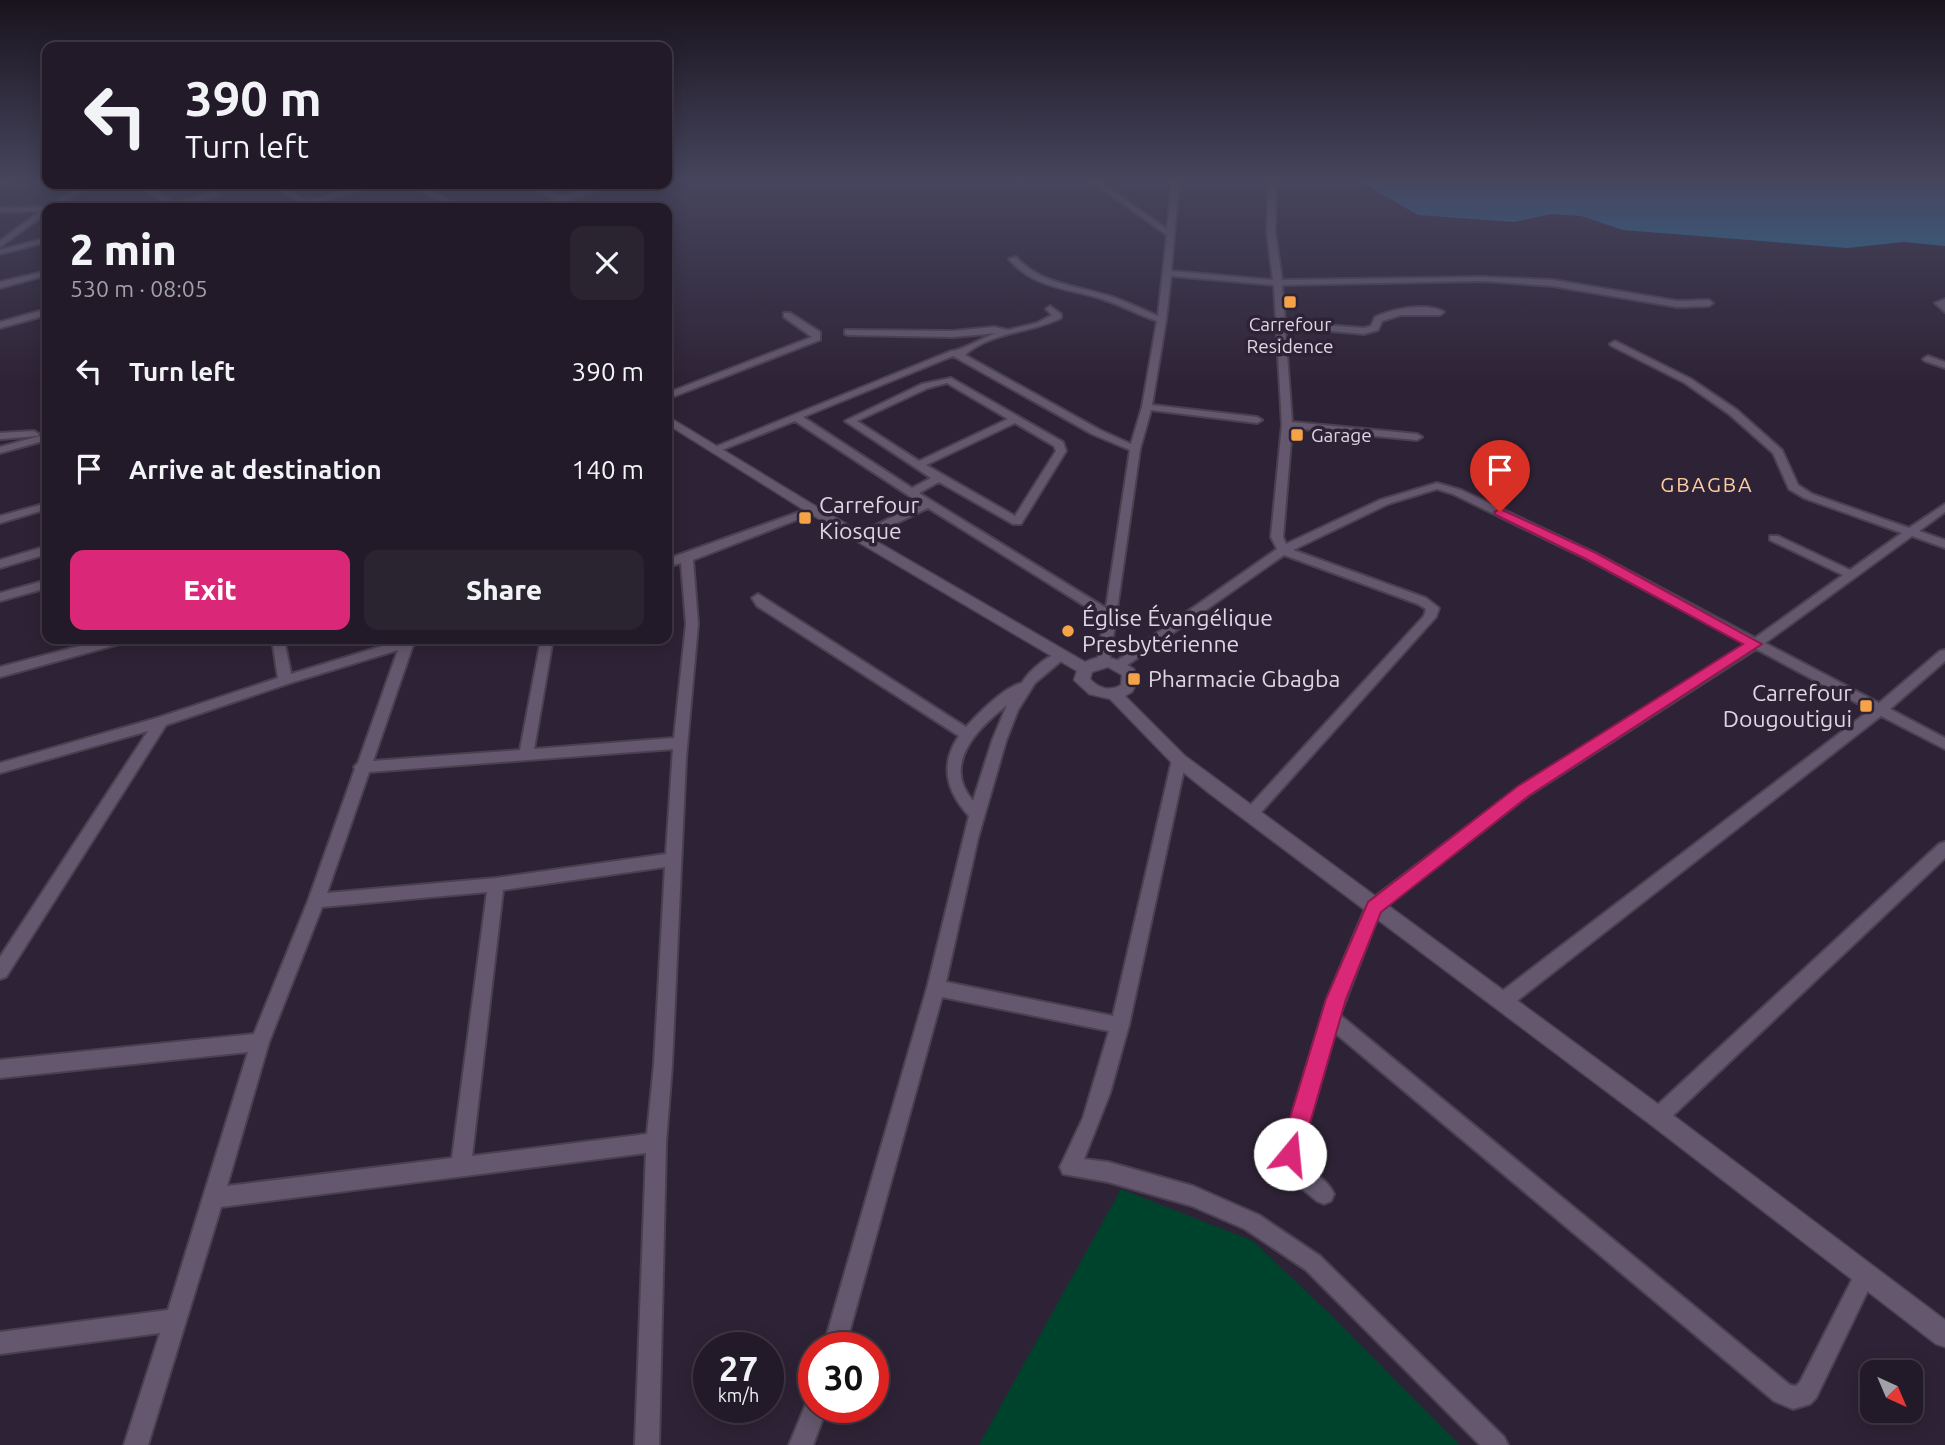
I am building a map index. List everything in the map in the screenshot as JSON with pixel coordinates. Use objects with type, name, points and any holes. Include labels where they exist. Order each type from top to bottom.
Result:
[{"type":"street","points":[[1111,663],[1111,616],[1135,449],[1147,407],[1162,320],[1168,248]]},
{"type":"street","points":[[1250,815],[1433,613],[1433,608],[1422,601],[1283,550],[1277,537],[1287,425],[1273,248]]},
{"type":"street","points":[[1013,259],[1020,269],[1036,279],[1101,296],[1162,320]]},
{"type":"street","points":[[1166,272],[1278,283],[1482,279],[1553,283],[1677,304],[1709,303]]},
{"type":"street","points":[[0,285],[42,273]]},
{"type":"street","points":[[1945,302],[1939,303],[1945,309]]},
{"type":"street","points":[[960,355],[963,350],[982,341],[1041,325],[1058,316],[1050,309]]},
{"type":"street","points":[[1281,324],[1364,331],[1375,328],[1378,318],[1384,316],[1406,312],[1440,312]]},
{"type":"street","points":[[672,394],[817,338],[817,334],[787,315]]},
{"type":"street","points":[[0,325],[42,316]]},
{"type":"street","points":[[848,332],[954,334],[990,330],[1007,333]]},
{"type":"street","points":[[1615,344],[1688,381],[1733,412],[1778,452],[1793,486],[1808,496],[1945,544]]},
{"type":"street","points":[[715,449],[947,355],[960,355],[1096,432],[1135,449]]},
{"type":"street","points":[[1928,359],[1945,365]]},
{"type":"street","points":[[948,380],[1016,419],[1059,444],[1061,451],[1017,522],[939,478],[850,421],[925,386],[948,380]]},
{"type":"street","points":[[1147,407],[1257,421]]},
{"type":"street","points":[[796,417],[928,503],[1111,616]]},
{"type":"street","points":[[918,465],[1016,419]]},
{"type":"street","points":[[672,422],[813,510],[1085,669],[1111,663],[1283,550],[1384,502],[1437,486],[1457,492],[1591,556],[1945,744]]},
{"type":"street","points":[[1287,425],[1417,436]]},
{"type":"street","points":[[0,436],[42,435]]},
{"type":"street","points":[[0,450],[42,437]]},
{"type":"street","points":[[912,492],[939,478]]},
{"type":"street","points":[[860,537],[928,503]]},
{"type":"street","points":[[0,520],[42,507]]},
{"type":"street","points":[[1324,1194],[1295,1170],[1290,1154],[1330,1018],[1374,907],[1524,790],[1755,644],[1945,507]]},
{"type":"street","points":[[672,562],[813,510]]},
{"type":"street","points":[[1774,538],[1850,574]]},
{"type":"street","points":[[0,564],[42,551]]},
{"type":"street","points":[[647,1445],[656,1142],[680,743],[692,624],[687,558]]},
{"type":"street","points":[[0,597],[42,585]]},
{"type":"street","points":[[758,598],[761,603],[967,734]]},
{"type":"street","points":[[0,672],[103,644]]},
{"type":"street","points":[[279,644],[285,680]]},
{"type":"street","points":[[0,768],[161,722],[403,644]]},
{"type":"street","points":[[136,1445],[260,1042],[316,901],[361,767],[412,644]]},
{"type":"street","points":[[526,754],[546,644]]},
{"type":"street","points":[[1503,1001],[1880,710],[1945,654]]},
{"type":"street","points":[[977,815],[958,792],[952,772],[954,760],[967,734],[1060,656]]},
{"type":"street","points":[[1111,663],[1128,673],[1130,684],[1114,694]]},
{"type":"street","points":[[1085,669],[1082,680],[1090,690],[1114,694],[1179,760],[1250,815],[1503,1001],[1945,1335]]},
{"type":"street","points":[[839,1332],[936,988],[977,815],[1011,710],[1030,680]]},
{"type":"street","points":[[0,972],[161,722]]},
{"type":"street","points":[[361,767],[680,743]]},
{"type":"street","points":[[1179,760],[1120,1025],[1100,1099],[1086,1138],[1070,1167],[1108,1172],[1193,1196],[1252,1222],[1313,1263],[1496,1445]]},
{"type":"street","points":[[1658,1117],[1945,848]]},
{"type":"street","points":[[316,901],[496,886],[675,859]]},
{"type":"street","points":[[461,1166],[496,886]]},
{"type":"street","points":[[936,988],[1120,1025]]},
{"type":"street","points":[[1330,1018],[1782,1393],[1793,1398],[1802,1396],[1808,1390],[1865,1275]]},
{"type":"street","points":[[0,1069],[260,1042]]},
{"type":"street","points":[[214,1198],[656,1142]]},
{"type":"street","points":[[0,1343],[176,1320]]},
{"type":"street","points":[[802,1445],[810,1423]]},
{"type":"green space","points":[[1121,1189],[1253,1241],[1460,1445],[979,1445]]},
{"type":"place","name":"Carrefour Residence","points":[[1290,302]]},
{"type":"place","name":"Garage","points":[[1297,435]]},
{"type":"place","name":"Carrefour Kiosque","points":[[805,518]]},
{"type":"place","name":"Église Évangélique Presbytérienne","points":[[1068,631]]},
{"type":"place","name":"Pharmacie Gbagba","points":[[1134,679]]},
{"type":"place","name":"Carrefour Dougoutigui","points":[[1866,706]]},
{"type":"district","name":"GBAGBA","points":[[1707,485]]},
{"type":"route","points":[[1290,1154],[1336,999],[1374,907],[1524,790],[1755,644],[1591,556],[1500,512]]}]
